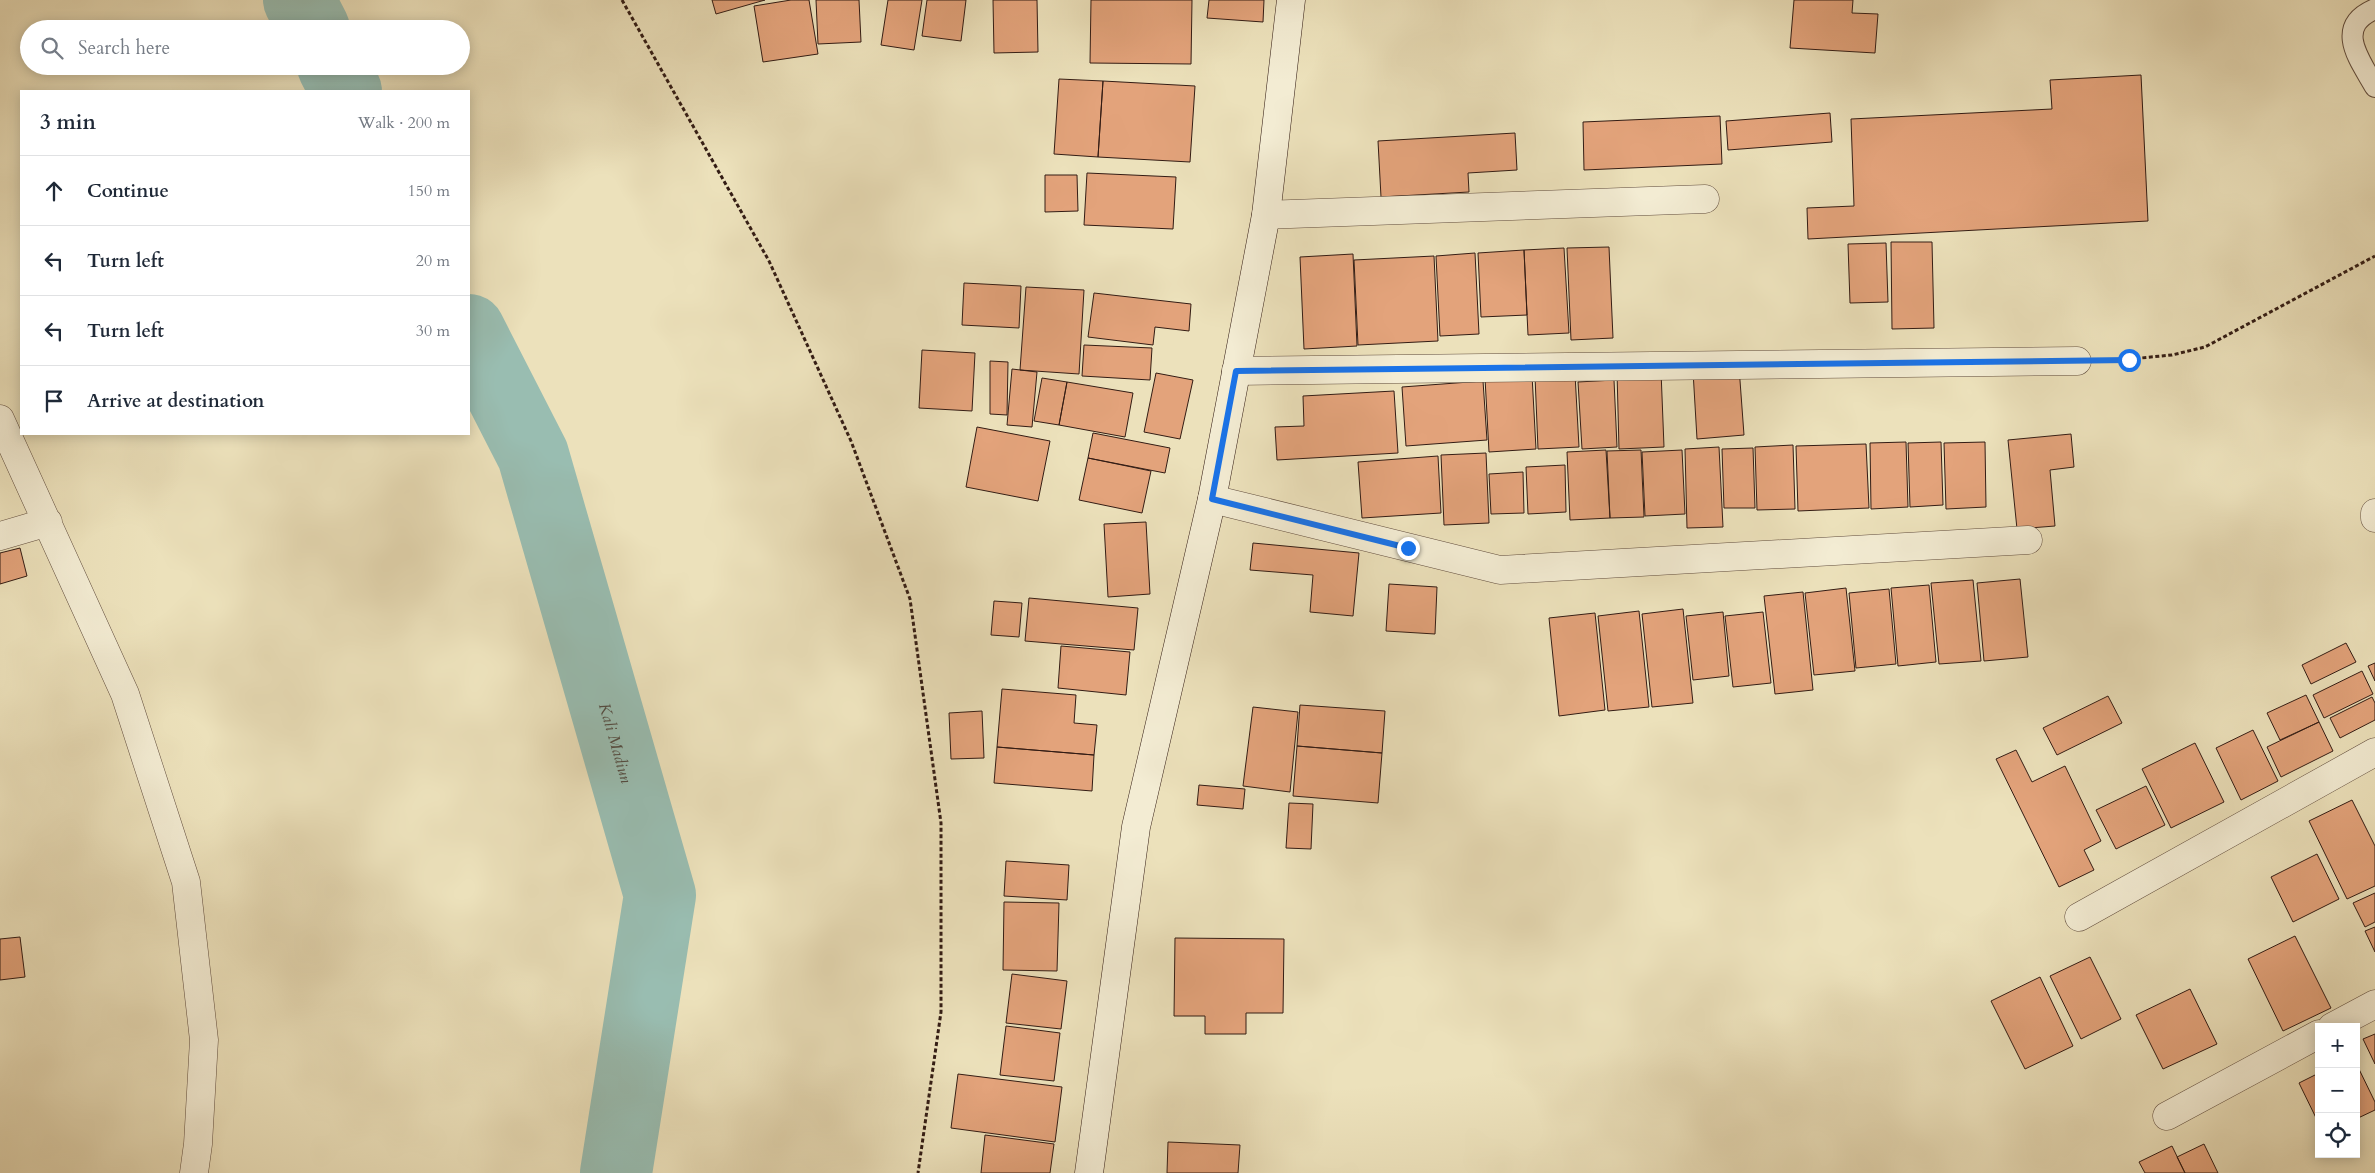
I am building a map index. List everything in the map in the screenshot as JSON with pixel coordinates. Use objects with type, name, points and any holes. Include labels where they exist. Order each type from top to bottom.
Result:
[{"type":"street","points":[[1089,1173],[1136,827],[1212,499],[1266,215],[1291,0]]},
{"type":"street","points":[[1266,215],[1705,199]]},
{"type":"street","points":[[1236,371],[2077,361]]},
{"type":"street","points":[[0,419],[126,694],[186,882],[204,1040],[198,1144],[194,1173]]},
{"type":"street","points":[[1212,499],[1500,570],[2028,540]]},
{"type":"street","points":[[0,536],[48,522]]},
{"type":"street","points":[[2079,917],[2375,752]]},
{"type":"street","points":[[2339,1023],[2375,1004]]},
{"type":"street","points":[[2167,1116],[2315,1036]]},
{"type":"lane","points":[[2375,9],[2358,20],[2351,35],[2355,51],[2375,87]]},
{"type":"path","points":[[622,0],[769,261],[852,441],[910,599],[941,823],[941,1012],[918,1173]]},
{"type":"path","points":[[2077,361],[2129,360],[2172,355],[2205,347],[2375,256]]},
{"type":"building","points":[[712,0],[765,0],[716,14]]},
{"type":"building","points":[[791,0],[809,0],[818,54],[763,62],[754,6]]},
{"type":"building","points":[[816,0],[859,0],[861,42],[818,44]]},
{"type":"building","points":[[888,0],[922,0],[914,50],[881,45]]},
{"type":"building","points":[[927,0],[966,0],[961,41],[922,36]]},
{"type":"building","points":[[993,0],[1037,0],[1038,52],[994,53]]},
{"type":"building","points":[[1091,0],[1192,0],[1191,64],[1090,63]]},
{"type":"building","points":[[1209,0],[1264,0],[1263,22],[1207,18]]},
{"type":"building","points":[[1794,0],[1853,0],[1852,13],[1878,14],[1875,53],[1790,48]]},
{"type":"building","points":[[2141,75],[2148,221],[1808,239],[1807,208],[1854,206],[1851,119],[2052,109],[2050,80]]},
{"type":"building","points":[[1059,79],[1103,81],[1098,157],[1054,154]]},
{"type":"building","points":[[1103,81],[1195,86],[1190,162],[1098,157]]},
{"type":"building","points":[[1830,113],[1832,142],[1728,150],[1726,121]]},
{"type":"building","points":[[1720,116],[1722,164],[1584,170],[1583,122]]},
{"type":"building","points":[[1515,133],[1517,170],[1468,173],[1469,192],[1381,197],[1378,141]]},
{"type":"building","points":[[1087,173],[1176,177],[1173,229],[1084,225]]},
{"type":"building","points":[[1045,175],[1077,175],[1078,211],[1045,212]]},
{"type":"building","points":[[1891,242],[1932,242],[1934,328],[1892,329]]},
{"type":"building","points":[[1886,243],[1888,302],[1850,303],[1848,244]]},
{"type":"building","points":[[1609,247],[1613,338],[1571,340],[1567,248]]},
{"type":"building","points":[[1564,248],[1569,333],[1528,335],[1524,250]]},
{"type":"building","points":[[1524,250],[1527,315],[1481,317],[1478,253]]},
{"type":"building","points":[[1475,253],[1479,334],[1440,336],[1436,256]]},
{"type":"building","points":[[1353,254],[1357,346],[1304,349],[1300,257]]},
{"type":"building","points":[[1434,256],[1438,341],[1358,345],[1354,260]]},
{"type":"building","points":[[964,283],[1021,286],[1019,328],[962,325]]},
{"type":"building","points":[[1026,287],[1084,290],[1079,374],[1020,370]]},
{"type":"building","points":[[1094,293],[1191,304],[1189,331],[1155,327],[1153,345],[1088,337]]},
{"type":"building","points":[[1084,345],[1152,348],[1150,380],[1082,376]]},
{"type":"building","points":[[922,350],[975,353],[972,411],[919,408]]},
{"type":"building","points":[[990,361],[1008,362],[1007,415],[990,414]]},
{"type":"building","points":[[1739,367],[1744,435],[1697,439],[1693,371]]},
{"type":"building","points":[[1012,369],[1037,372],[1032,427],[1007,425]]},
{"type":"building","points":[[1661,371],[1664,447],[1619,449],[1617,372]]},
{"type":"building","points":[[1156,373],[1193,380],[1180,439],[1144,432]]},
{"type":"building","points":[[1575,374],[1579,447],[1538,449],[1535,376]]},
{"type":"building","points":[[1532,375],[1536,449],[1489,452],[1485,378]]},
{"type":"building","points":[[1042,378],[1067,382],[1059,425],[1034,421]]},
{"type":"building","points":[[1614,380],[1617,447],[1582,449],[1578,382]]},
{"type":"building","points":[[1483,381],[1487,440],[1406,446],[1402,387]]},
{"type":"building","points":[[1067,382],[1133,393],[1125,437],[1059,425]]},
{"type":"building","points":[[1394,391],[1398,453],[1277,460],[1275,427],[1304,426],[1303,396]]},
{"type":"building","points":[[977,427],[1050,441],[1038,501],[966,487]]},
{"type":"building","points":[[1093,433],[1170,448],[1165,473],[1088,458]]},
{"type":"building","points":[[2071,434],[2074,467],[2050,470],[2055,526],[2017,529],[2008,440]]},
{"type":"building","points":[[1906,442],[1908,507],[1871,509],[1870,443]]},
{"type":"building","points":[[1941,442],[1943,505],[1910,507],[1908,443]]},
{"type":"building","points":[[1985,442],[1986,507],[1946,509],[1944,443]]},
{"type":"building","points":[[1866,444],[1869,508],[1798,511],[1796,446]]},
{"type":"building","points":[[1793,445],[1795,509],[1757,510],[1755,447]]},
{"type":"building","points":[[1719,447],[1723,527],[1687,528],[1685,449]]},
{"type":"building","points":[[1753,448],[1755,508],[1724,508],[1722,449]]},
{"type":"building","points":[[1606,450],[1610,518],[1570,520],[1567,452]]},
{"type":"building","points":[[1641,450],[1644,517],[1610,518],[1607,451]]},
{"type":"building","points":[[1682,450],[1685,514],[1645,516],[1642,452]]},
{"type":"building","points":[[1486,453],[1489,523],[1444,525],[1441,455]]},
{"type":"building","points":[[1438,456],[1441,513],[1362,518],[1358,462]]},
{"type":"building","points":[[1088,458],[1151,471],[1142,513],[1079,500]]},
{"type":"building","points":[[1565,465],[1566,512],[1528,514],[1526,467]]},
{"type":"building","points":[[1523,472],[1524,513],[1491,514],[1489,474]]},
{"type":"building","points":[[1146,522],[1150,594],[1108,597],[1104,524]]},
{"type":"building","points":[[1253,543],[1359,553],[1353,616],[1310,612],[1313,575],[1250,570]]},
{"type":"building","points":[[20,548],[27,576],[0,584],[0,553]]},
{"type":"building","points":[[2020,579],[2028,657],[1984,661],[1977,583]]},
{"type":"building","points":[[1973,580],[1981,661],[1939,664],[1931,583]]},
{"type":"building","points":[[1389,584],[1437,587],[1435,634],[1386,631]]},
{"type":"building","points":[[1929,585],[1936,662],[1898,666],[1891,588]]},
{"type":"building","points":[[1846,588],[1855,671],[1814,675],[1805,593]]},
{"type":"building","points":[[1889,589],[1896,664],[1856,668],[1849,593]]},
{"type":"building","points":[[1803,592],[1813,690],[1775,694],[1764,596]]},
{"type":"building","points":[[1029,598],[1138,608],[1134,650],[1025,641]]},
{"type":"building","points":[[994,601],[1022,603],[1019,637],[991,635]]},
{"type":"building","points":[[1683,609],[1693,703],[1652,707],[1642,614]]},
{"type":"building","points":[[1639,611],[1649,707],[1608,711],[1598,616]]},
{"type":"building","points":[[1723,612],[1729,676],[1693,680],[1686,616]]},
{"type":"building","points":[[1763,612],[1771,683],[1733,687],[1725,616]]},
{"type":"building","points":[[1595,613],[1605,710],[1559,716],[1549,618]]},
{"type":"building","points":[[2346,643],[2356,662],[2311,684],[2302,665]]},
{"type":"building","points":[[1061,646],[1130,652],[1126,695],[1058,688]]},
{"type":"building","points":[[2375,663],[2375,681],[2368,666]]},
{"type":"building","points":[[2362,671],[2373,694],[2324,718],[2313,695]]},
{"type":"building","points":[[1002,689],[1076,695],[1074,723],[1097,725],[1094,755],[997,747]]},
{"type":"building","points":[[2306,695],[2319,722],[2280,740],[2267,713]]},
{"type":"building","points":[[2108,696],[2122,723],[2057,755],[2043,728]]},
{"type":"building","points":[[2372,697],[2375,703],[2375,720],[2340,738],[2330,718]]},
{"type":"building","points":[[1300,705],[1385,711],[1382,753],[1297,746]]},
{"type":"building","points":[[1253,707],[1298,712],[1290,792],[1243,786]]},
{"type":"building","points":[[982,711],[984,758],[951,759],[949,713]]},
{"type":"building","points":[[2319,722],[2333,751],[2281,777],[2267,747]]},
{"type":"building","points":[[2253,730],[2278,781],[2241,800],[2216,748]]},
{"type":"building","points":[[2195,743],[2224,802],[2171,828],[2142,769]]},
{"type":"building","points":[[1297,746],[1382,753],[1378,803],[1293,796]]},
{"type":"building","points":[[997,747],[1094,755],[1092,791],[994,783]]},
{"type":"building","points":[[2016,750],[2032,782],[2065,766],[2101,841],[2084,850],[2094,870],[2059,887],[1996,759]]},
{"type":"building","points":[[1199,785],[1245,789],[1243,809],[1197,805]]},
{"type":"building","points":[[2146,786],[2165,825],[2116,849],[2096,810]]},
{"type":"building","points":[[2352,800],[2375,846],[2375,886],[2347,899],[2309,821]]},
{"type":"building","points":[[1289,803],[1313,804],[1311,849],[1286,848]]},
{"type":"building","points":[[2317,854],[2339,899],[2293,922],[2271,877]]},
{"type":"building","points":[[1006,861],[1069,865],[1067,900],[1004,896]]},
{"type":"building","points":[[2375,893],[2375,922],[2365,927],[2353,903]]},
{"type":"building","points":[[1004,902],[1059,903],[1057,971],[1003,970]]},
{"type":"building","points":[[2375,927],[2375,952],[2365,931]]},
{"type":"building","points":[[2295,936],[2331,1008],[2283,1031],[2248,959]]},
{"type":"building","points":[[20,937],[25,977],[0,980],[0,939]]},
{"type":"building","points":[[1175,938],[1284,939],[1283,1013],[1246,1013],[1246,1034],[1205,1034],[1205,1016],[1174,1016]]},
{"type":"building","points":[[2090,957],[2121,1019],[2081,1039],[2050,976]]},
{"type":"building","points":[[1012,974],[1067,981],[1061,1029],[1006,1023]]},
{"type":"building","points":[[2040,977],[2073,1046],[2025,1069],[1991,1001]]},
{"type":"building","points":[[2190,989],[2217,1044],[2163,1069],[2136,1015]]},
{"type":"building","points":[[1006,1026],[1060,1033],[1054,1081],[1000,1075]]},
{"type":"building","points":[[2375,1034],[2375,1064],[2363,1039]]},
{"type":"building","points":[[2360,1071],[2375,1102],[2375,1110],[2360,1117]]},
{"type":"building","points":[[958,1074],[1062,1087],[1055,1142],[951,1128]]},
{"type":"building","points":[[2315,1075],[2315,1116],[2299,1083]]},
{"type":"building","points":[[985,1135],[1054,1144],[1050,1173],[981,1173]]},
{"type":"building","points":[[1168,1142],[1240,1145],[1238,1173],[1167,1173]]},
{"type":"building","points":[[2204,1144],[2218,1173],[2185,1173],[2177,1157]]},
{"type":"building","points":[[2172,1146],[2185,1173],[2145,1173],[2139,1162]]},
{"type":"waterway","name":"Kali Madiun","points":[[299,0],[309,20]]},
{"type":"waterway","name":"Kali Madiun","points":[[338,75],[345,90]]},
{"type":"waterway","name":"Kali Madiun","points":[[470,332],[533,455],[660,895],[616,1173]]},
{"type":"route","points":[[1408,548],[1212,499],[1236,371],[2129,360]]}]
